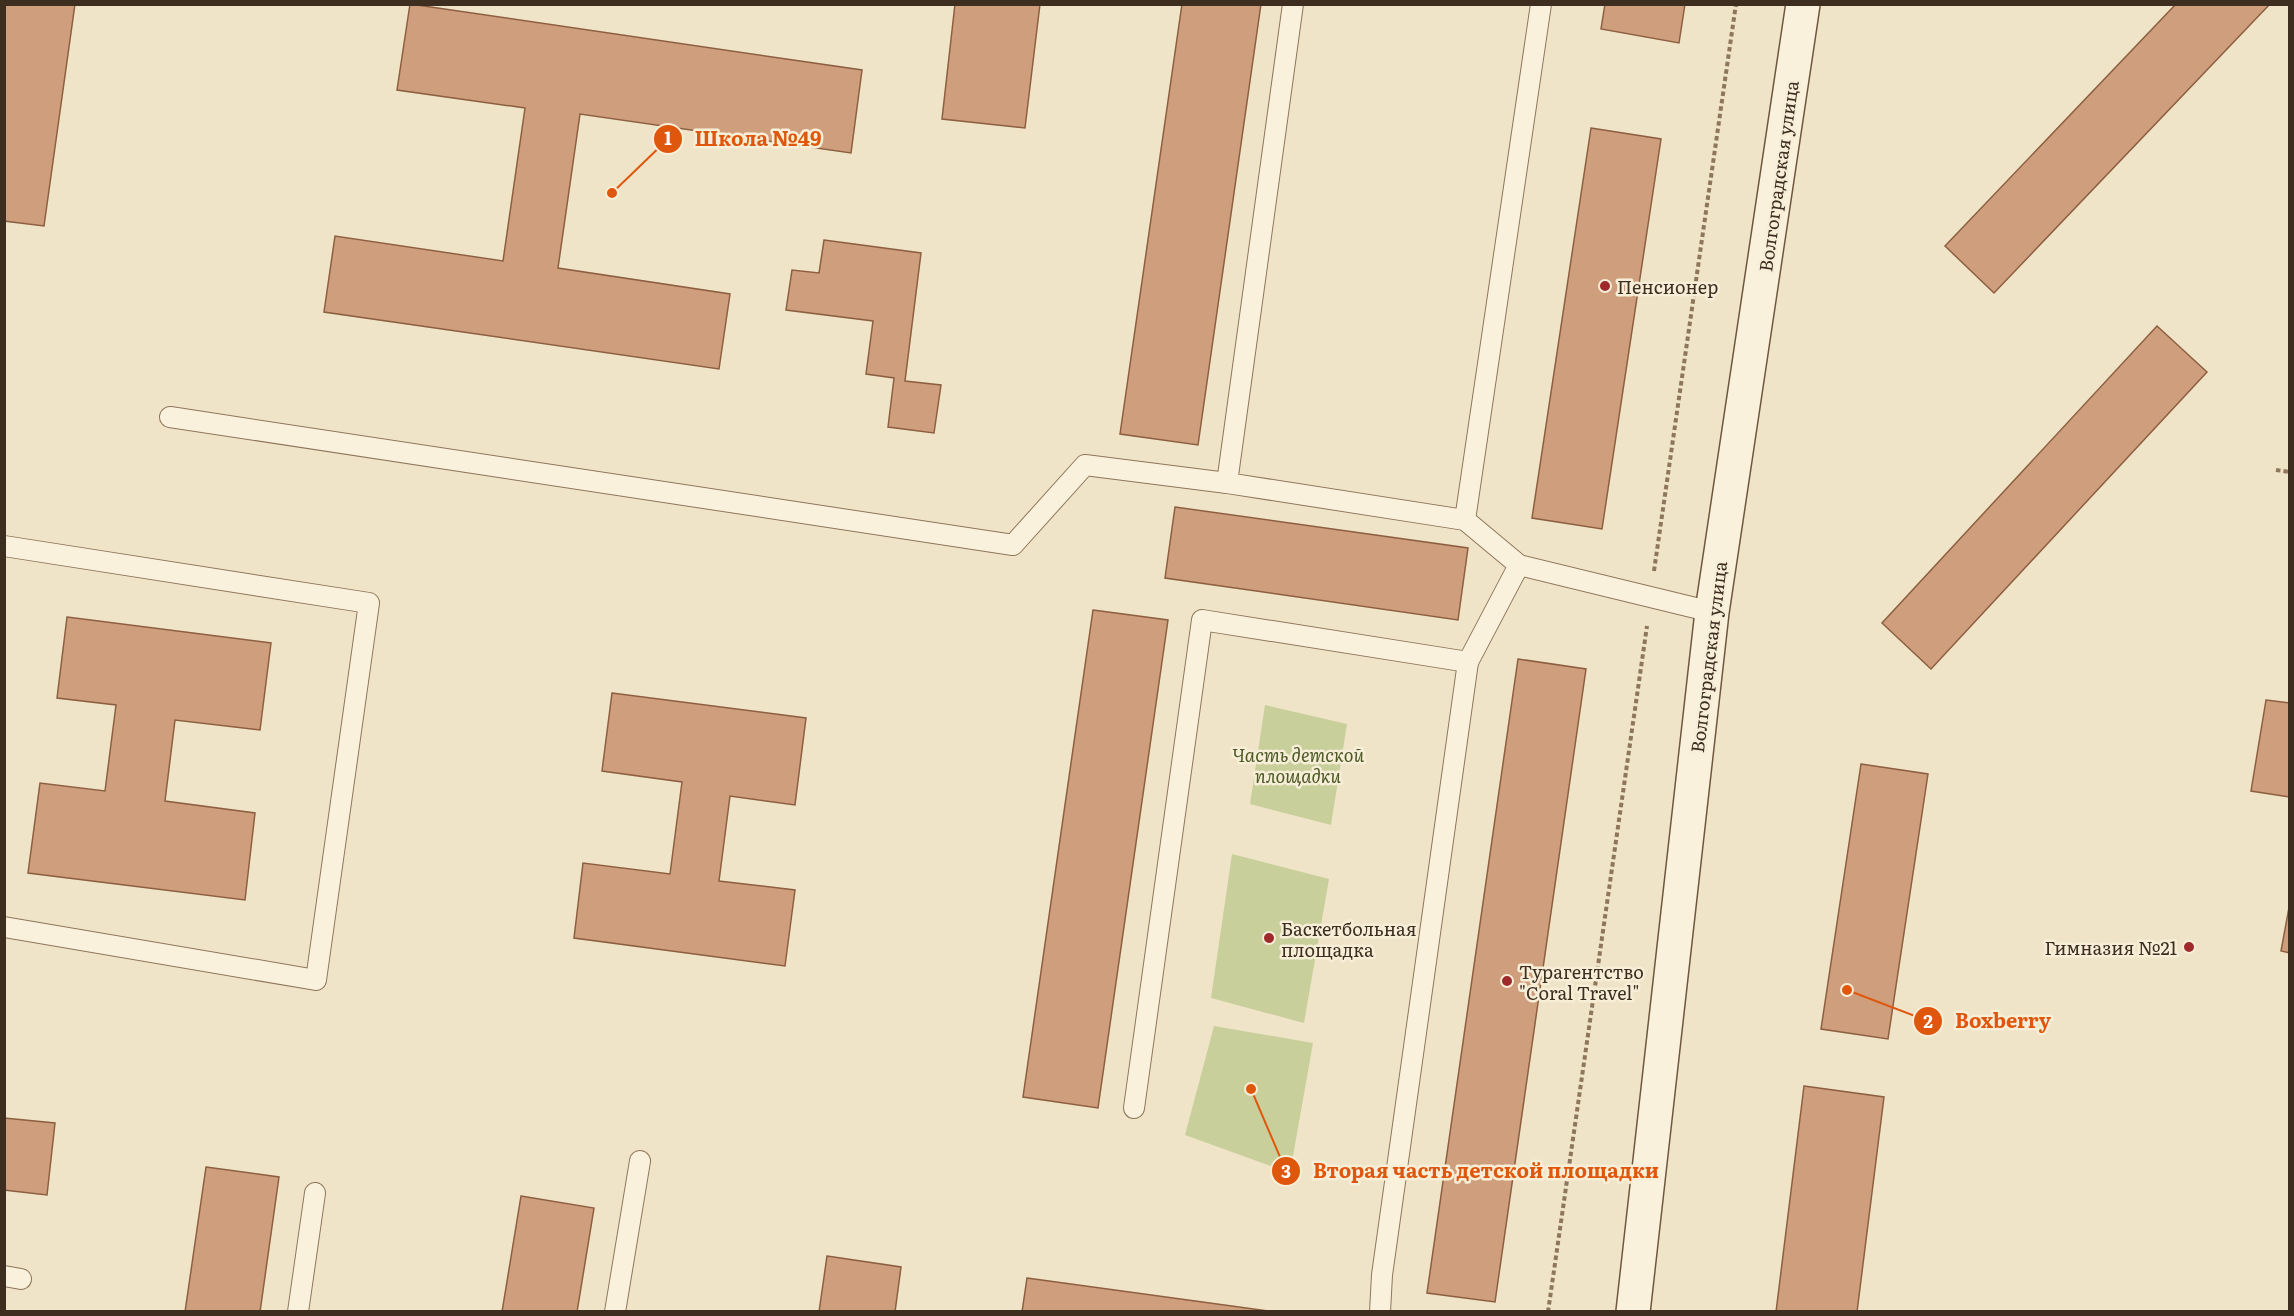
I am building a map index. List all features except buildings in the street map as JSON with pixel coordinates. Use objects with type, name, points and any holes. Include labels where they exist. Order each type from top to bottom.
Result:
[{"type":"main road","name":"Волгоградская улица","points":[[1633,1311],[1712,612],[1803,4]]},
{"type":"lane","points":[[1227,483],[1293,4]]},
{"type":"lane","points":[[1465,520],[1541,4]]},
{"type":"lane","points":[[170,417],[1013,545],[1085,465],[1227,483],[1465,520],[1519,565],[1712,612]]},
{"type":"lane","points":[[4,546],[369,603],[316,980],[4,927]]},
{"type":"lane","points":[[1380,1311],[1382,1275],[1468,662],[1519,565]]},
{"type":"lane","points":[[1134,1108],[1202,620],[1468,662]]},
{"type":"lane","points":[[615,1311],[640,1161]]},
{"type":"lane","points":[[298,1311],[315,1193]]},
{"type":"path","points":[[1548,1311],[1736,4]]},
{"type":"path","points":[[2276,470],[2289,472]]},
{"type":"green space","name":"Часть детской площадки","points":[[1265,705],[1347,724],[1331,825],[1250,804]]},
{"type":"green space","name":"Баскетбольная площадка","points":[[1232,854],[1329,879],[1304,1023],[1211,998]]},
{"type":"green space","points":[[1214,1026],[1313,1043],[1290,1173],[1185,1135]]},
{"type":"place","name":"Школа №49","points":[[612,193]]},
{"type":"place","name":"Пенсионер","points":[[1605,286]]},
{"type":"place","name":"Баскетбольная площадка","points":[[1269,938]]},
{"type":"place","name":"Гимназия №21","points":[[2189,947]]},
{"type":"place","name":"Турагентство \"Coral Travel\"","points":[[1507,981]]},
{"type":"place","name":"Boxberry","points":[[1847,990]]},
{"type":"place","name":"Вторая часть детской площадки","points":[[1251,1089]]}]
